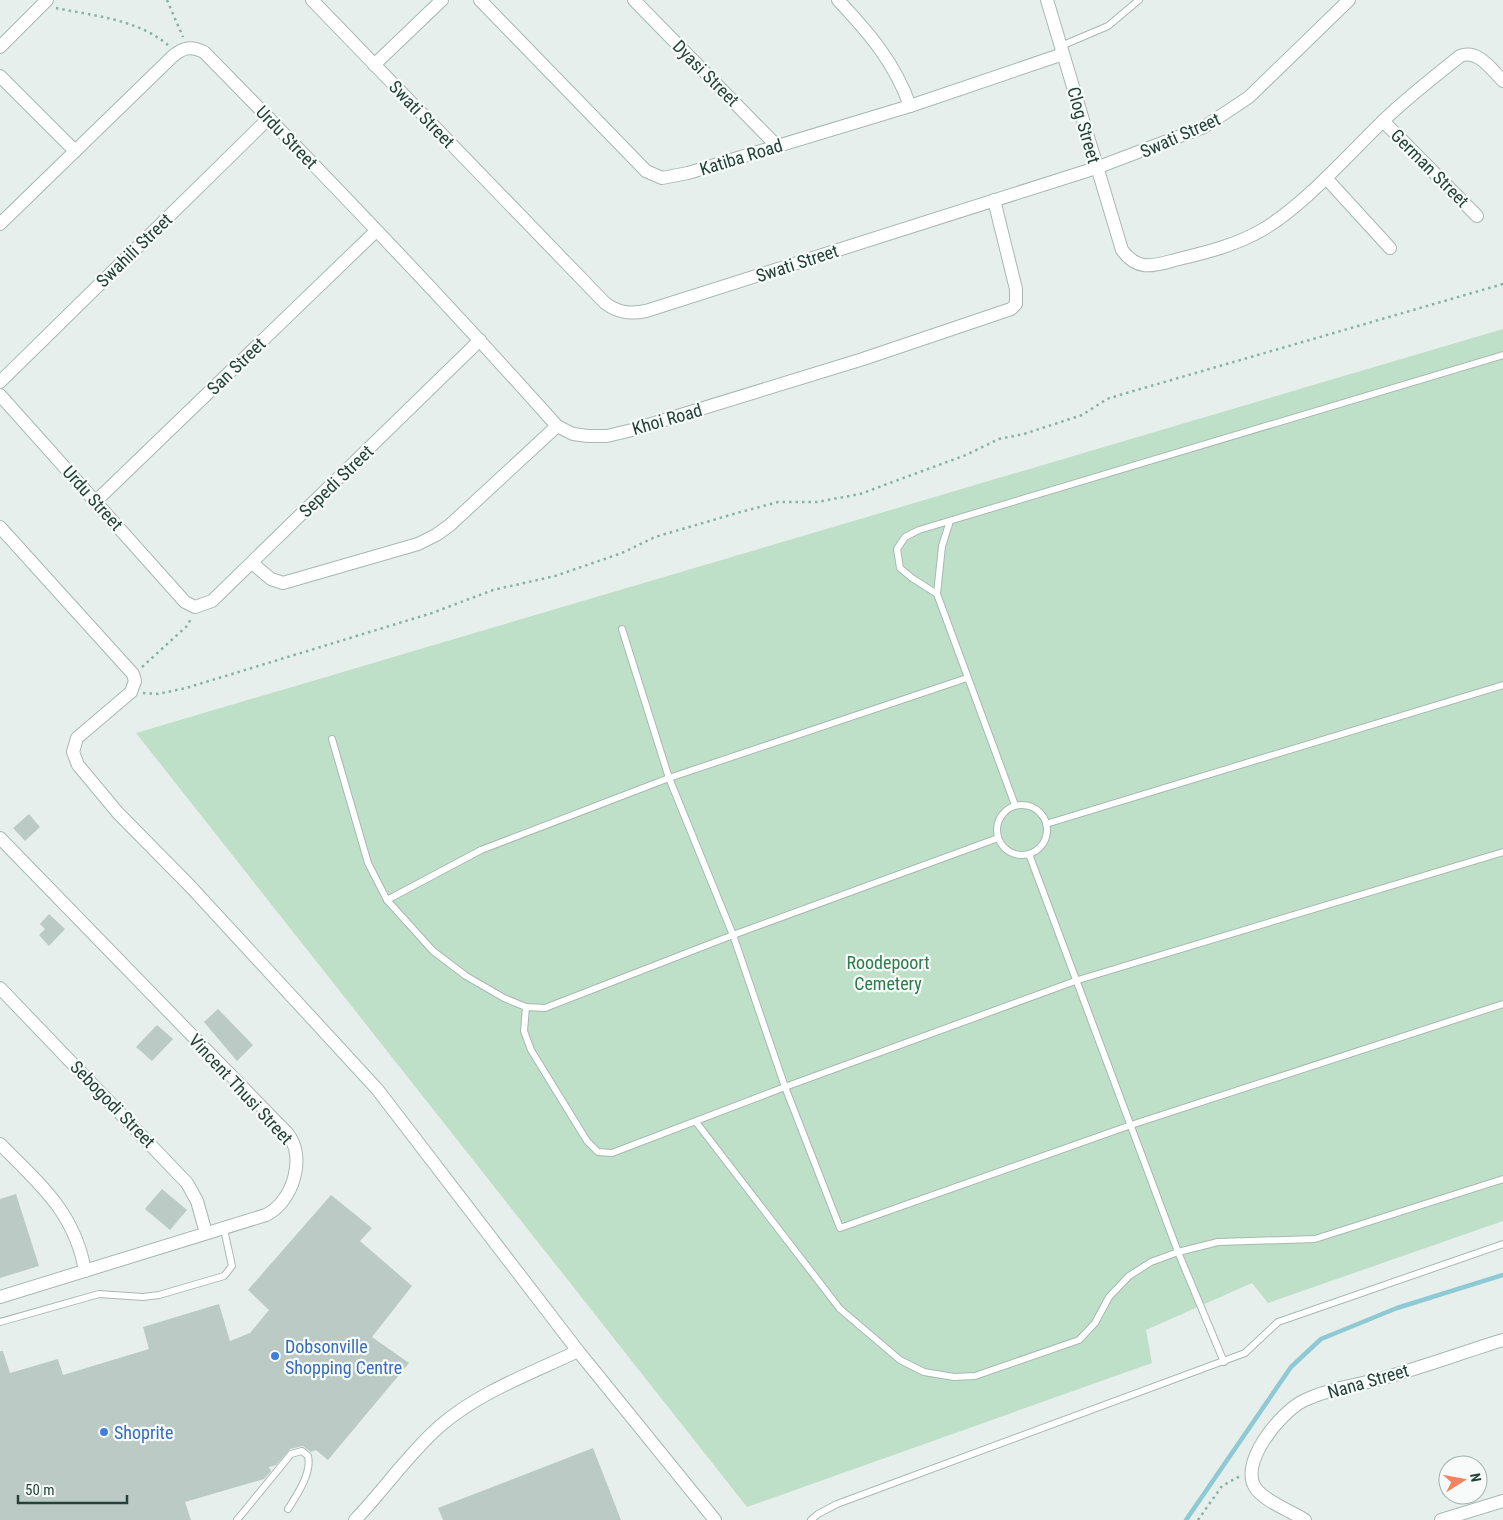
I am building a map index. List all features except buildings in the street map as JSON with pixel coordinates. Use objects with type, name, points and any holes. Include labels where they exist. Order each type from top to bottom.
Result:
[{"type":"street","name":"Swati Street","points":[[312,0],[605,303],[624,313],[646,311],[1096,168],[1176,140],[1204,127],[1231,111],[1264,84],[1349,0]]},
{"type":"street","points":[[374,64],[442,0]]},
{"type":"street","name":"Katiba Road","points":[[480,0],[646,171],[662,178],[680,175],[910,106],[1062,50]]},
{"type":"street","name":"Dyasi Street","points":[[634,0],[778,146]]},
{"type":"street","points":[[838,0],[881,48],[898,75],[910,106]]},
{"type":"street","name":"Clog Street","points":[[1047,0],[1122,250]]},
{"type":"street","points":[[0,47],[44,2]]},
{"type":"street","name":"Urdu Street","points":[[183,50],[204,52],[480,340],[557,426]]},
{"type":"street","points":[[0,224],[183,50]]},
{"type":"street","name":"German Street","points":[[1122,250],[1130,260],[1146,266],[1223,248],[1263,229],[1326,178],[1383,121],[1460,56],[1465,54],[1477,56],[1503,81]]},
{"type":"street","points":[[0,76],[76,151]]},
{"type":"street","name":"Swahili Street","points":[[0,382],[269,118]]},
{"type":"street","name":"German Street","points":[[1383,121],[1477,216]]},
{"type":"street","points":[[1326,178],[1390,248]]},
{"type":"street","name":"Khoi Road","points":[[557,426],[574,434],[588,436],[607,436],[632,430],[853,362],[1011,309],[1016,304],[1016,289],[994,200]]},
{"type":"street","name":"San Street","points":[[96,501],[376,230]]},
{"type":"street","name":"Sepedi Street","points":[[190,605],[212,601],[480,340]]},
{"type":"street","name":"Urdu Street","points":[[0,396],[190,605]]},
{"type":"street","points":[[252,563],[270,579],[283,583],[418,544],[450,525],[557,426]]},
{"type":"street","points":[[0,527],[132,674],[135,681],[131,692],[77,738],[73,752],[78,765],[118,813],[190,886],[377,1089],[453,1185],[578,1351],[715,1520]]},
{"type":"street","name":"Vincent Thusi Street","points":[[0,1297],[266,1216],[281,1204],[297,1166],[298,1157],[295,1144],[287,1132],[1,840]]},
{"type":"street","name":"Sebogodi Street","points":[[0,988],[187,1183],[197,1202],[206,1233]]},
{"type":"street","points":[[0,1144],[47,1192],[66,1216],[83,1260],[85,1271]]},
{"type":"street","name":"Nana Street","points":[[1251,1472],[1255,1455],[1278,1422],[1291,1409],[1304,1400],[1387,1377],[1503,1340]]},
{"type":"street","points":[[355,1520],[419,1446],[440,1425],[479,1399],[578,1351]]},
{"type":"street","points":[[1251,1472],[1252,1482],[1257,1490],[1305,1520]]},
{"type":"street","points":[[1441,1520],[1503,1501]]},
{"type":"lane","points":[[1062,50],[1108,26],[1139,0]]},
{"type":"lane","points":[[938,594],[900,568],[897,549],[905,537],[950,521],[1503,355]]},
{"type":"lane","points":[[950,521],[941,554],[938,594],[967,678],[1015,805]]},
{"type":"lane","points":[[622,629],[668,778],[733,935],[785,1087],[840,1228],[1131,1125],[1503,1004]]},
{"type":"lane","points":[[387,900],[481,850],[668,778],[967,678]]},
{"type":"lane","points":[[1046,824],[1503,685]]},
{"type":"lane","points":[[332,739],[368,863],[387,900],[433,951],[487,989],[526,1007],[545,1008],[733,935],[998,838]]},
{"type":"lane","points":[[1015,805],[1031,806],[1038,811],[1046,824],[1045,839],[1041,845],[1029,854],[1014,854],[1007,850],[998,838],[998,822],[1008,808],[1015,805]]},
{"type":"lane","points":[[526,1007],[524,1031],[531,1050],[587,1141],[598,1152],[612,1154],[785,1087],[1078,980],[1503,852]]},
{"type":"lane","points":[[1029,854],[1078,980],[1178,1252],[1224,1362]]},
{"type":"lane","points":[[696,1122],[840,1309],[900,1360],[924,1372],[954,1377],[975,1376],[1079,1340],[1094,1323],[1109,1297],[1129,1276],[1151,1262],[1178,1252],[1218,1242],[1315,1239],[1503,1179]]},
{"type":"lane","points":[[0,1322],[99,1294],[143,1297],[159,1295],[224,1276],[232,1266],[224,1229]]},
{"type":"lane","points":[[811,1520],[837,1504],[1246,1353],[1278,1322],[1503,1244]]},
{"type":"lane","points":[[236,1520],[291,1454],[302,1451],[308,1456],[308,1467],[299,1491],[288,1509]]},
{"type":"path","points":[[166,0],[183,50]]},
{"type":"path","points":[[44,2],[123,22],[183,50]]},
{"type":"path","points":[[131,692],[158,694],[186,688],[432,612],[493,590],[555,576],[622,553],[655,537],[778,502],[817,502],[860,494],[949,462],[999,439],[1024,434],[1082,415],[1107,399],[1503,284]]},
{"type":"path","points":[[132,674],[188,625],[190,605]]},
{"type":"path","points":[[1198,1520],[1222,1486],[1251,1472]]},
{"type":"green space","name":"Roodepoort Cemetery","points":[[1503,329],[1503,1221],[1268,1303],[1252,1283],[1146,1330],[1152,1363],[747,1507],[136,733]]},
{"type":"waterway","points":[[1186,1520],[1291,1367],[1321,1339],[1397,1308],[1503,1275]]},
{"type":"place","name":"Dobsonville Shopping Centre","points":[[275,1356]]},
{"type":"place","name":"Shoprite","points":[[104,1432]]}]
